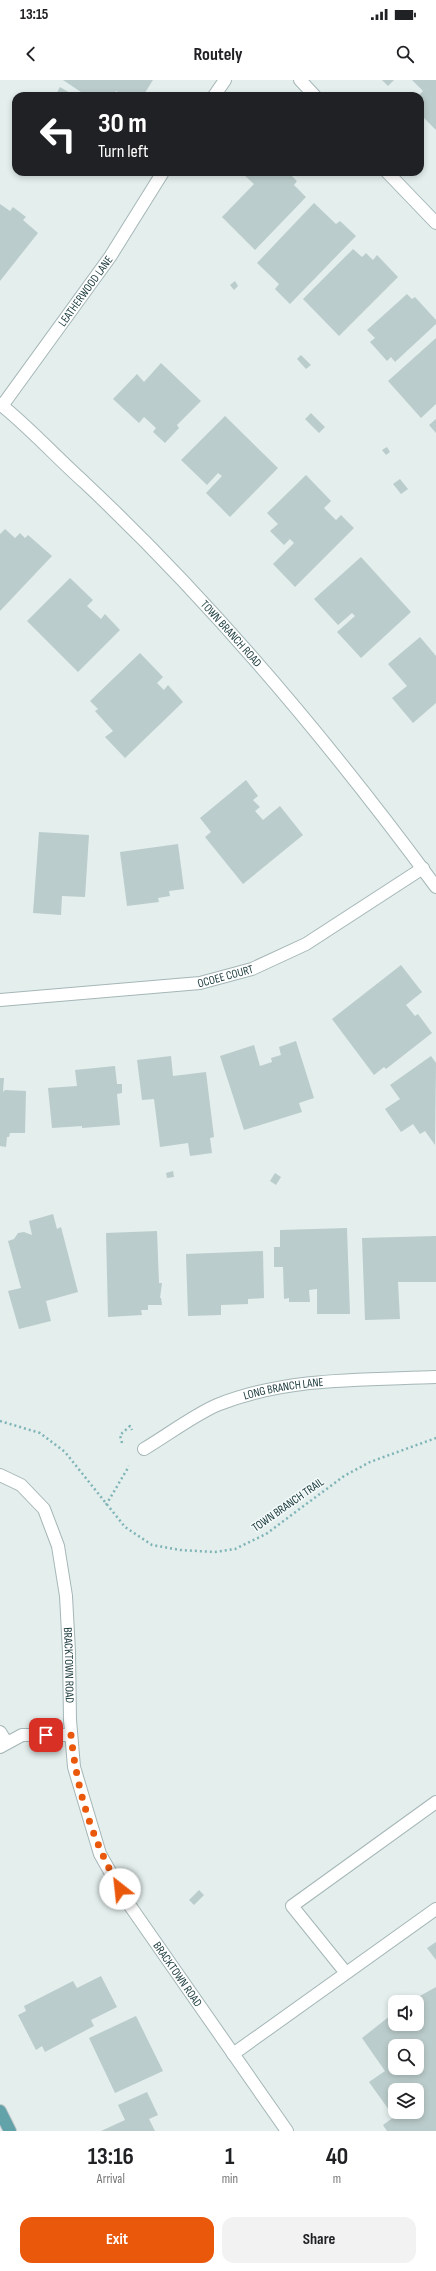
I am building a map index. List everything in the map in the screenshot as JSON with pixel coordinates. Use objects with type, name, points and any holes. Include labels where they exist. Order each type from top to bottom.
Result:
[{"type":"main road","points":[[0,2111],[10,2131]]},
{"type":"street","points":[[217,92],[225,80]]},
{"type":"street","points":[[300,80],[311,92]]},
{"type":"street","name":"LEATHERWOOD LANE","points":[[1,405],[110,257],[161,176]]},
{"type":"street","points":[[391,176],[436,223]]},
{"type":"street","name":"TOWN BRANCH ROAD","points":[[1,405],[128,524],[234,635],[315,730],[436,886]]},
{"type":"street","name":"OCOEE COURT","points":[[0,1000],[200,983],[252,969],[306,944],[422,868]]},
{"type":"street","name":"LONG BRANCH LANE","points":[[144,1449],[216,1406],[262,1390],[308,1382],[436,1377]]},
{"type":"street","name":"BRACKTOWN ROAD","points":[[0,1475],[21,1485],[44,1509],[58,1546],[67,1610],[71,1735],[74,1767],[100,1854],[126,1900],[286,2131]]},
{"type":"street","points":[[0,1732],[4,1745],[22,1736],[71,1735]]},
{"type":"street","points":[[346,1973],[292,1906],[436,1802]]},
{"type":"street","points":[[233,2054],[436,1909]]},
{"type":"path","name":"TOWN BRANCH TRAIL","points":[[0,1422],[40,1433],[65,1452],[125,1527],[152,1545],[215,1552],[235,1549],[266,1534],[344,1476],[364,1466],[436,1438]]},
{"type":"building","points":[[63,80],[153,80],[146,92],[81,92]]},
{"type":"building","points":[[382,80],[394,80],[388,86]]},
{"type":"building","points":[[412,80],[436,80],[436,130],[424,118],[423,91]]},
{"type":"building","points":[[60,87],[68,92],[57,92]]},
{"type":"building","points":[[245,176],[292,176],[297,181],[294,185],[306,197],[255,250],[222,217],[254,184]]},
{"type":"building","points":[[314,203],[336,224],[340,221],[356,236],[290,304],[275,289],[279,284],[257,263]]},
{"type":"building","points":[[0,204],[10,211],[13,207],[26,217],[23,220],[38,233],[0,281]]},
{"type":"building","points":[[353,249],[362,257],[366,253],[373,260],[377,255],[398,277],[339,336],[303,299]]},
{"type":"building","points":[[235,281],[238,286],[234,290],[230,285]]},
{"type":"building","points":[[407,294],[412,299],[415,297],[436,320],[436,324],[395,362],[391,357],[387,361],[370,342],[375,338],[367,330]]},
{"type":"building","points":[[436,338],[436,404],[421,418],[388,381]]},
{"type":"building","points":[[301,355],[311,365],[306,369],[297,359]]},
{"type":"building","points":[[161,363],[201,401],[177,425],[179,428],[165,443],[153,432],[156,428],[144,417],[139,423],[113,399],[137,374],[144,382]]},
{"type":"building","points":[[311,413],[325,427],[319,433],[305,419]]},
{"type":"building","points":[[225,416],[278,468],[230,517],[206,493],[222,476],[218,473],[207,485],[181,460]]},
{"type":"building","points":[[436,419],[436,433],[429,425]]},
{"type":"building","points":[[387,447],[390,452],[386,455],[382,450]]},
{"type":"building","points":[[306,475],[331,501],[324,508],[336,520],[341,515],[354,528],[295,587],[273,564],[294,543],[290,539],[284,545],[270,531],[278,524],[267,513]]},
{"type":"building","points":[[400,479],[408,489],[401,494],[393,484]]},
{"type":"building","points":[[5,529],[15,538],[20,533],[25,538],[28,535],[52,556],[0,611],[0,534]]},
{"type":"building","points":[[361,557],[411,612],[361,658],[337,632],[355,616],[352,613],[338,625],[314,599]]},
{"type":"building","points":[[70,578],[93,600],[87,606],[101,619],[105,614],[120,630],[78,672],[27,621]]},
{"type":"building","points":[[420,637],[436,656],[436,703],[413,723],[392,698],[407,686],[388,664]]},
{"type":"building","points":[[140,653],[163,677],[157,683],[164,690],[168,685],[183,702],[125,758],[105,737],[113,731],[95,711],[98,709],[90,701]]},
{"type":"building","points":[[246,780],[258,796],[253,800],[260,807],[255,811],[263,820],[280,806],[303,835],[243,884],[205,837],[211,832],[200,818]]},
{"type":"building","points":[[39,832],[89,835],[85,897],[62,896],[61,915],[33,913]]},
{"type":"building","points":[[178,844],[184,889],[169,891],[170,896],[158,898],[159,902],[127,906],[120,852]]},
{"type":"building","points":[[401,965],[422,992],[406,1005],[415,1016],[418,1014],[432,1033],[386,1069],[384,1067],[374,1075],[332,1019]]},
{"type":"building","points":[[296,1041],[314,1098],[299,1103],[302,1112],[244,1130],[220,1056],[254,1045],[260,1066],[272,1062],[271,1058],[281,1055],[279,1047]]},
{"type":"building","points":[[171,1056],[173,1076],[206,1072],[214,1137],[210,1138],[212,1153],[190,1156],[188,1143],[160,1147],[154,1099],[142,1100],[137,1060]]},
{"type":"building","points":[[431,1056],[436,1063],[435,1145],[425,1131],[420,1134],[413,1124],[401,1132],[385,1109],[400,1099],[390,1085]]},
{"type":"building","points":[[115,1066],[117,1084],[122,1084],[122,1093],[117,1094],[120,1125],[82,1128],[82,1126],[52,1128],[48,1088],[77,1086],[75,1070]]},
{"type":"building","points":[[0,1078],[4,1078],[3,1092],[5,1090],[26,1091],[25,1133],[10,1133],[9,1137],[7,1137],[6,1147],[0,1146]]},
{"type":"building","points":[[173,1171],[174,1177],[167,1178],[166,1173]]},
{"type":"building","points":[[275,1173],[281,1177],[276,1185],[270,1181]]},
{"type":"building","points":[[53,1214],[57,1229],[61,1227],[78,1292],[46,1301],[51,1321],[19,1329],[8,1291],[21,1288],[8,1241],[14,1239],[18,1233],[24,1232],[32,1235],[29,1221]]},
{"type":"building","points":[[347,1228],[350,1314],[317,1314],[317,1289],[309,1290],[310,1302],[289,1302],[289,1298],[284,1299],[283,1267],[274,1267],[274,1247],[280,1247],[280,1230]]},
{"type":"building","points":[[157,1231],[159,1283],[162,1283],[160,1298],[162,1305],[148,1305],[148,1310],[141,1310],[142,1315],[108,1317],[106,1233]]},
{"type":"building","points":[[436,1236],[436,1282],[398,1282],[400,1319],[365,1320],[362,1238]]},
{"type":"building","points":[[263,1251],[264,1298],[248,1299],[248,1304],[221,1305],[221,1315],[188,1316],[186,1254]]},
{"type":"building","points":[[199,1890],[204,1895],[194,1905],[189,1900]]},
{"type":"building","points":[[436,1942],[436,1960],[427,1948]]},
{"type":"building","points":[[101,1976],[117,2007],[91,2020],[94,2026],[45,2052],[42,2046],[36,2050],[18,2015],[26,2011],[24,2006],[73,1981],[77,1988]]},
{"type":"building","points":[[436,1987],[436,2131],[387,2131],[383,2125],[391,2119],[424,2119],[424,2083],[388,2083],[388,2109],[369,2082],[385,2071],[362,2038],[388,2018],[388,2031],[424,2031],[424,1995],[422,1995]]},
{"type":"building","points":[[136,2016],[163,2071],[115,2093],[89,2038]]},
{"type":"building","points":[[147,2092],[158,2115],[149,2119],[155,2131],[101,2131],[125,2120],[118,2105]]},
{"type":"route","points":[[46,1735],[71,1735],[74,1767],[86,1812],[100,1854],[120,1889]]}]
